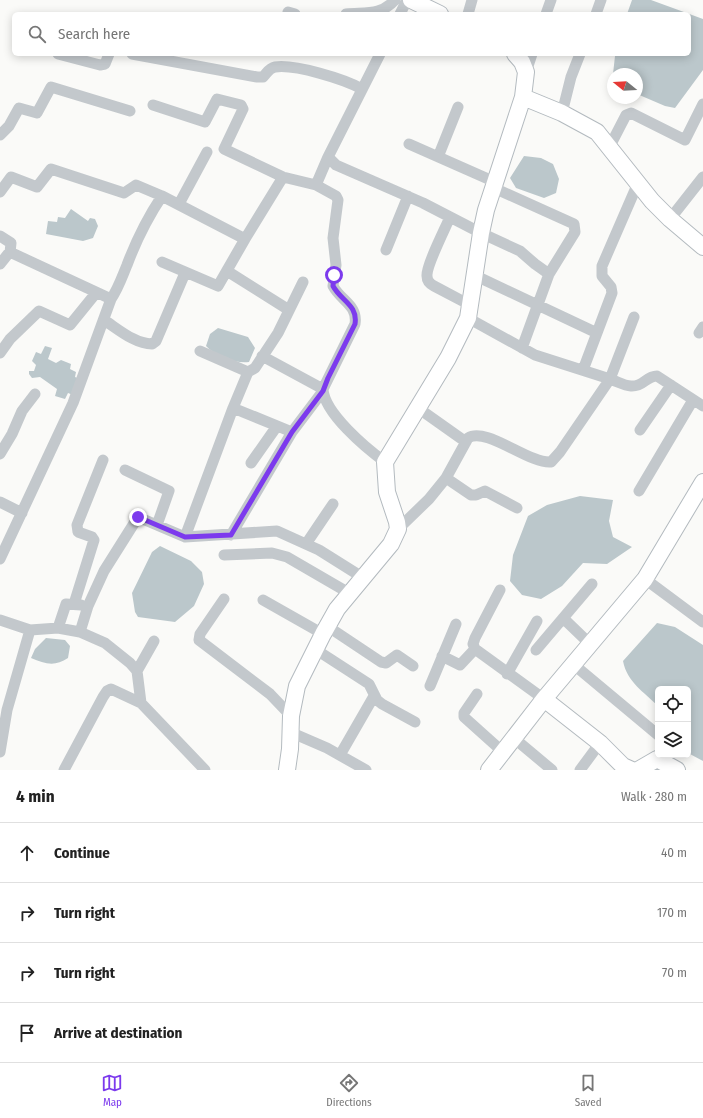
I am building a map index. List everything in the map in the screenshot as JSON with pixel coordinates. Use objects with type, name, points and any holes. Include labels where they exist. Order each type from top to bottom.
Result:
[{"type":"street","points":[[401,12],[407,0]]},
{"type":"street","points":[[412,0],[436,12]]},
{"type":"street","points":[[469,12],[472,0]]},
{"type":"street","points":[[547,12],[551,0]]},
{"type":"street","points":[[597,12],[601,0]]},
{"type":"street","points":[[369,12],[381,11],[387,8],[392,1]]},
{"type":"street","points":[[66,56],[100,65],[105,64],[108,56]]},
{"type":"street","points":[[143,56],[257,77],[263,77],[269,70],[274,68],[294,69],[331,76],[362,89]]},
{"type":"street","points":[[316,185],[328,157],[379,56]]},
{"type":"street","points":[[517,56],[522,62],[526,72]]},
{"type":"street","points":[[398,529],[387,492],[385,462],[448,358],[469,312],[481,233],[494,185],[523,97],[526,72],[531,56]]},
{"type":"street","points":[[562,113],[570,81],[579,56]]},
{"type":"street","points":[[0,135],[9,126],[19,108],[37,113],[51,87],[130,111]]},
{"type":"street","points":[[523,97],[562,113],[597,132],[610,146],[652,201],[670,219],[703,247]]},
{"type":"street","points":[[153,105],[205,122],[217,99],[241,105],[243,108],[224,149],[283,177],[316,185],[336,196],[338,200],[333,238],[336,265],[333,286],[354,310],[356,317],[355,324],[323,390],[292,432],[231,535]]},
{"type":"street","points":[[610,146],[626,115],[631,113],[685,140],[703,104]]},
{"type":"street","points":[[438,157],[458,107]]},
{"type":"street","points":[[408,144],[438,157],[574,224],[575,232],[549,274],[522,348]]},
{"type":"street","points":[[180,204],[208,152]]},
{"type":"street","points":[[328,157],[336,165],[408,196],[520,251],[549,274]]},
{"type":"street","points":[[0,192],[12,177],[37,187],[50,169],[124,193],[136,185],[180,204],[245,239]]},
{"type":"street","points":[[162,262],[216,286],[220,285],[245,239],[283,177]]},
{"type":"street","points":[[670,219],[703,177]]},
{"type":"street","points":[[583,370],[612,293],[611,287],[602,276],[602,266],[638,183]]},
{"type":"street","points":[[0,559],[76,398],[111,299],[118,288],[126,265],[153,209],[162,196]]},
{"type":"street","points":[[386,250],[408,196]]},
{"type":"street","points":[[450,217],[431,262],[427,277],[429,283],[522,348],[555,362],[610,378],[634,387],[639,386],[651,377],[657,376],[700,404],[639,491]]},
{"type":"street","points":[[0,236],[11,243],[10,253],[0,264]]},
{"type":"street","points":[[10,253],[111,299]]},
{"type":"street","points":[[227,271],[289,310]]},
{"type":"street","points":[[104,320],[135,339],[146,344],[152,344],[156,340],[185,273]]},
{"type":"street","points":[[474,275],[597,333]]},
{"type":"street","points":[[185,537],[248,372],[254,368],[278,333],[303,282]]},
{"type":"street","points":[[0,353],[10,339],[39,311],[70,325],[96,293]]},
{"type":"street","points":[[287,770],[290,724],[297,686],[325,630],[349,593],[390,544],[398,529],[446,478],[466,442],[472,436],[483,437],[539,462],[551,462],[560,452],[610,378],[634,317]]},
{"type":"street","points":[[200,351],[248,372]]},
{"type":"street","points":[[262,356],[323,390],[329,406],[349,432],[385,462]]},
{"type":"street","points":[[640,430],[671,385]]},
{"type":"street","points":[[0,454],[12,434],[22,411],[35,394]]},
{"type":"street","points":[[233,408],[292,432]]},
{"type":"street","points":[[418,408],[466,442]]},
{"type":"street","points":[[251,463],[277,426]]},
{"type":"street","points":[[74,604],[94,540],[92,537],[78,532],[77,525],[103,460]]},
{"type":"street","points":[[125,470],[170,491],[157,525]]},
{"type":"street","points":[[446,478],[471,495],[476,495],[485,491],[517,508]]},
{"type":"street","points":[[489,770],[544,699],[645,579],[703,482]]},
{"type":"street","points":[[0,502],[22,513]]},
{"type":"street","points":[[306,544],[333,504]]},
{"type":"street","points":[[80,632],[88,606],[104,571],[138,517],[185,537],[231,535],[273,530],[306,544],[362,578]]},
{"type":"street","points":[[224,555],[278,554],[287,557],[349,593]]},
{"type":"street","points":[[645,579],[703,622]]},
{"type":"street","points":[[536,650],[592,584]]},
{"type":"street","points":[[500,590],[475,638],[473,644],[475,649],[507,674],[544,699],[600,743],[623,766],[632,770]]},
{"type":"street","points":[[224,598],[200,634],[199,640],[270,694],[290,724],[366,770]]},
{"type":"street","points":[[262,600],[325,630],[381,662],[386,663],[397,655],[413,666]]},
{"type":"street","points":[[58,628],[66,604],[88,606]]},
{"type":"street","points":[[563,618],[590,644]]},
{"type":"street","points":[[0,620],[30,630],[58,628],[80,632],[105,643],[130,663],[137,671],[141,704]]},
{"type":"street","points":[[507,674],[537,622]]},
{"type":"street","points":[[430,686],[456,624]]},
{"type":"street","points":[[0,752],[7,710],[30,630]]},
{"type":"street","points":[[137,671],[154,641]]},
{"type":"street","points":[[315,649],[369,684],[372,688],[374,696],[382,704],[415,722]]},
{"type":"street","points":[[442,656],[460,665],[475,649]]},
{"type":"street","points":[[573,664],[655,732]]},
{"type":"street","points":[[64,770],[107,690],[111,689],[116,690],[141,704],[197,768]]},
{"type":"street","points":[[477,694],[464,713],[464,717],[503,752]]},
{"type":"street","points":[[340,755],[374,696]]},
{"type":"street","points":[[514,739],[552,770]]},
{"type":"street","points":[[580,770],[600,743]]},
{"type":"street","points":[[638,770],[656,758]]},
{"type":"street","points":[[659,758],[677,770]]},
{"type":"shaded area","points":[[632,0],[651,0],[684,12],[628,12]]},
{"type":"shaded area","points":[[691,15],[703,19],[703,70],[675,108],[665,106],[643,97],[643,68],[614,68],[615,56],[691,56]]},
{"type":"shaded area","points":[[524,156],[541,158],[553,164],[559,179],[556,193],[544,198],[516,188],[510,178]]},
{"type":"shaded area","points":[[71,209],[88,221],[90,218],[95,219],[98,226],[93,238],[83,241],[46,234],[48,221],[57,222],[58,217],[65,218]]},
{"type":"shaded area","points":[[218,328],[248,337],[255,348],[249,362],[238,362],[220,356],[206,346],[210,334]]},
{"type":"shaded area","points":[[45,346],[52,348],[48,359],[56,363],[61,360],[71,364],[70,369],[76,372],[75,377],[80,379],[73,395],[68,393],[65,399],[55,396],[57,389],[40,377],[32,378],[29,374],[29,371],[34,371],[36,365],[32,361],[36,352],[41,354]]},
{"type":"shaded area","points":[[580,496],[613,500],[609,521],[613,537],[632,547],[607,564],[583,563],[562,586],[541,599],[522,595],[510,581],[513,555],[528,516],[547,505]]},
{"type":"shaded area","points":[[160,546],[191,561],[202,572],[204,584],[194,606],[175,622],[138,617],[135,612],[132,593],[152,552]]},
{"type":"shaded area","points":[[657,623],[675,627],[703,645],[703,761],[691,755],[691,686],[655,686],[655,703],[632,681],[623,661]]},
{"type":"shaded area","points":[[46,638],[65,640],[70,646],[68,658],[59,663],[50,664],[31,658],[35,649]]},
{"type":"route","points":[[138,517],[185,537],[231,535],[292,432],[323,391],[355,324],[356,317],[354,310],[350,304],[340,296],[333,286],[332,282],[334,275]]}]
